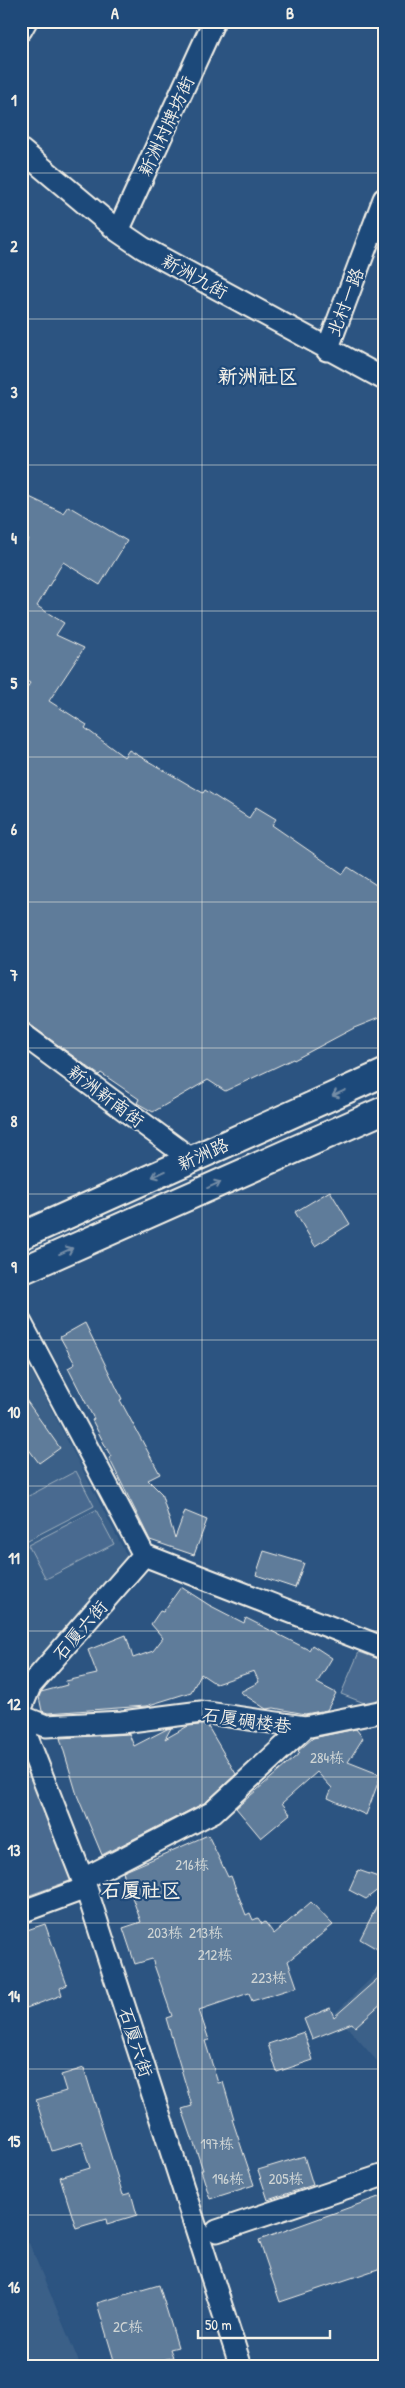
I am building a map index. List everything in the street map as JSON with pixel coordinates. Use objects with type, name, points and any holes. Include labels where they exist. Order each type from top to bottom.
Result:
[{"type":"main road","name":"新洲路","points":[[21,1236],[384,1073]]},
{"type":"main road","name":"新洲路","points":[[21,1271],[384,1110]]},
{"type":"main road","points":[[336,1131],[384,1127]]},
{"type":"street","points":[[21,30],[26,21]]},
{"type":"street","name":"新洲村牌坊街","points":[[118,231],[214,21]]},
{"type":"street","name":"新洲九街","points":[[21,150],[118,231],[143,248],[384,380]]},
{"type":"street","name":"北村一路","points":[[327,350],[384,199]]},
{"type":"street","name":"新洲新南街","points":[[21,1033],[191,1159]]},
{"type":"street","points":[[21,1323],[144,1555],[384,1648]]},
{"type":"street","name":"石厦六街","points":[[21,1708],[30,1686],[144,1555]]},
{"type":"street","name":"石厦碉楼巷","points":[[21,1716],[46,1726],[122,1722],[201,1712],[305,1727],[384,1711]]},
{"type":"street","name":"石厦六街","points":[[21,1722],[85,1884],[241,2367]]},
{"type":"street","points":[[21,1912],[85,1884],[213,1812],[305,1727]]},
{"type":"street","points":[[217,2231],[384,2175]]},
{"type":"shaded area","points":[[21,1351],[128,1558],[21,1689]]},
{"type":"shaded area","points":[[76,1471],[94,1506],[26,1541],[21,1532],[21,1500]]},
{"type":"shaded area","points":[[96,1510],[114,1544],[46,1579],[28,1545]]},
{"type":"shaded area","points":[[359,1652],[384,1661],[384,1702],[372,1706],[341,1694]]},
{"type":"shaded area","points":[[21,1743],[75,1879],[21,1898]]},
{"type":"shaded area","points":[[384,1966],[384,2067],[383,2068],[335,2013]]},
{"type":"shaded area","points":[[29,2243],[81,2367],[21,2367],[21,2246]]},
{"type":"building","points":[[21,493],[63,513],[68,506],[127,541],[100,585],[63,562],[37,606],[64,623],[56,635],[84,648],[49,701],[87,725],[85,728],[124,757],[129,750],[203,793],[205,790],[249,818],[256,807],[276,819],[272,825],[343,874],[348,867],[384,890],[384,1016],[354,1028],[294,1060],[225,1091],[208,1080],[153,1112],[137,1103],[139,1099],[101,1073],[99,1075],[28,1023],[21,1021],[21,697],[30,683],[21,678],[21,552],[29,539],[21,535]]},
{"type":"building","points":[[330,1191],[350,1224],[315,1246],[295,1212]]},
{"type":"building","points":[[85,1323],[122,1399],[120,1400],[160,1474],[148,1480],[161,1493],[175,1538],[185,1511],[207,1520],[194,1555],[150,1540],[109,1458],[111,1457],[92,1420],[94,1419],[68,1368],[75,1364],[60,1337]]},
{"type":"building","points":[[21,1393],[60,1448],[39,1463],[21,1439]]},
{"type":"building","points":[[264,1551],[304,1563],[295,1588],[256,1575]]},
{"type":"building","points":[[181,1587],[209,1605],[244,1623],[246,1618],[309,1650],[312,1645],[332,1658],[317,1683],[336,1693],[327,1710],[305,1714],[274,1708],[266,1709],[240,1692],[259,1682],[254,1671],[216,1684],[201,1674],[191,1692],[146,1706],[48,1713],[42,1711],[39,1697],[41,1692],[67,1685],[66,1681],[97,1674],[88,1650],[126,1635],[133,1658],[153,1651],[163,1638],[151,1624],[160,1611],[163,1612]]},
{"type":"building","points":[[207,1725],[236,1774],[206,1802],[102,1855],[77,1795],[60,1738],[129,1734],[134,1746],[167,1729],[171,1728],[165,1739],[188,1726]]},
{"type":"building","points":[[356,1729],[363,1738],[348,1762],[381,1775],[366,1815],[328,1798],[332,1788],[317,1772],[282,1803],[290,1814],[261,1838],[236,1808],[300,1753],[298,1751],[313,1738]]},
{"type":"building","points":[[208,1835],[228,1877],[231,1876],[246,1915],[250,1913],[253,1920],[258,1918],[262,1924],[265,1922],[274,1934],[311,1902],[333,1925],[288,1961],[297,1987],[252,2001],[249,1993],[199,2010],[209,2040],[205,2041],[218,2083],[223,2082],[234,2119],[232,2119],[254,2185],[210,2199],[201,2170],[203,2170],[182,2109],[192,2106],[166,2018],[172,2016],[152,1959],[135,1964],[123,1928],[141,1922],[123,1872]]},
{"type":"building","points":[[358,1870],[384,1879],[384,1885],[366,1899],[349,1890]]},
{"type":"building","points":[[384,1892],[384,1953],[360,1939]]},
{"type":"building","points":[[45,1924],[67,1985],[60,1988],[62,1995],[21,2010],[21,1932]]},
{"type":"building","points":[[384,1973],[384,2001],[355,2027],[352,2023],[312,2039],[304,2019],[330,2008],[334,2017]]},
{"type":"building","points":[[304,2032],[313,2060],[277,2072],[268,2044]]},
{"type":"building","points":[[84,2068],[123,2195],[131,2193],[137,2215],[107,2224],[106,2219],[76,2228],[60,2177],[90,2168],[82,2142],[52,2151],[36,2100],[66,2091],[61,2075]]},
{"type":"building","points":[[304,2156],[313,2185],[268,2200],[258,2170]]},
{"type":"building","points":[[384,2195],[384,2267],[280,2302],[259,2240]]},
{"type":"building","points":[[159,2285],[178,2347],[170,2349],[173,2357],[139,2367],[116,2367],[97,2303]]},
{"type":"district","name":"新洲社区","points":[[258,375]]},
{"type":"district","name":"石厦社区","points":[[141,1889]]}]
